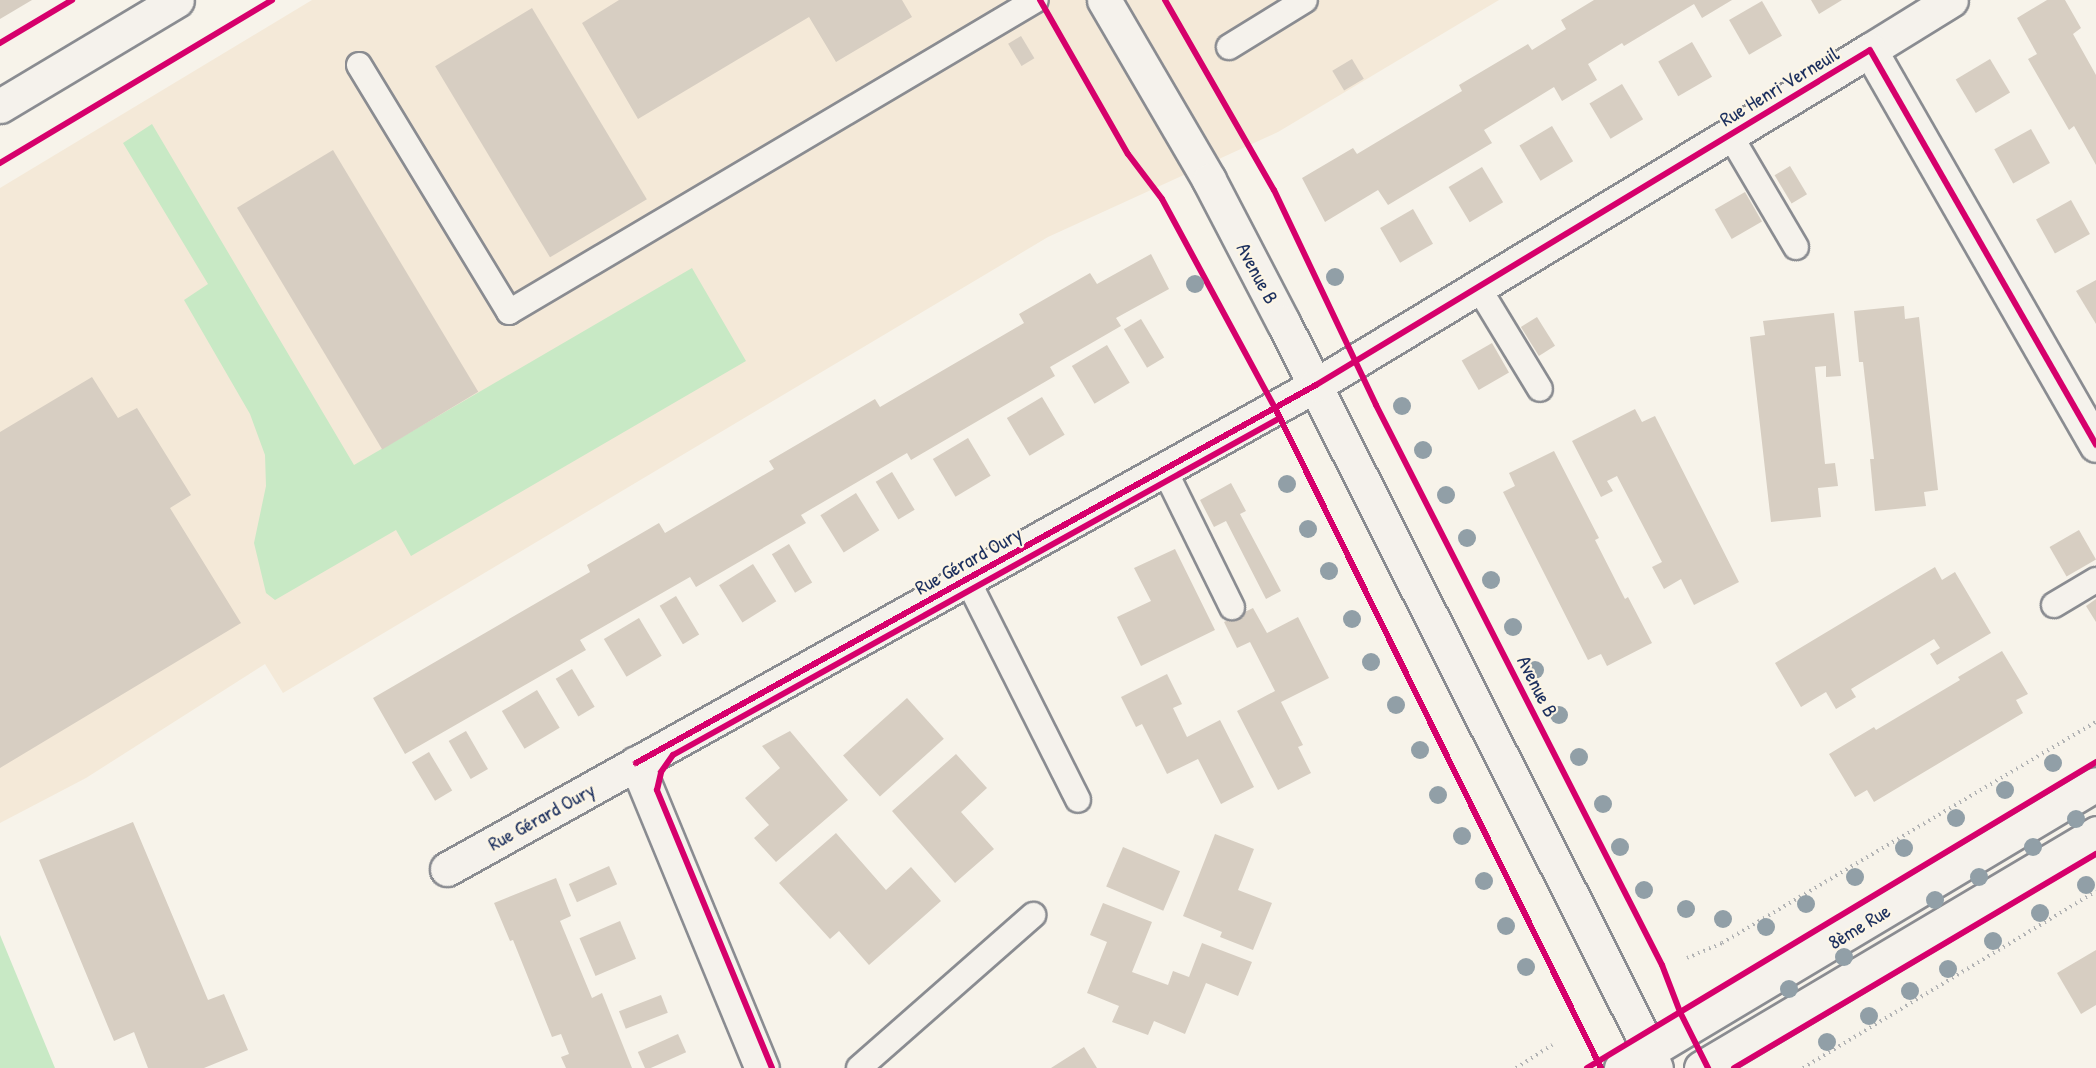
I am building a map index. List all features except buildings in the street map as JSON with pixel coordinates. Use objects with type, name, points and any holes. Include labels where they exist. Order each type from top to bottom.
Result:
[{"type":"street","points":[[0,106],[177,0]]},
{"type":"street","name":"Avenue B","points":[[1104,0],[1209,180],[1316,386],[1642,1063]]},
{"type":"street","name":"Rue Henri Verneuil","points":[[1316,386],[1951,0]]},
{"type":"street","points":[[1870,50],[2096,445]]},
{"type":"street","name":"Rue Gérard Oury","points":[[447,869],[1316,386]]},
{"type":"street","points":[[636,763],[762,1068]]},
{"type":"street","name":"8ème Rue","points":[[1642,1063],[2096,784]]},
{"type":"street","name":"8ème Rue","points":[[1701,1068],[2096,833]]},
{"type":"lane","points":[[359,65],[509,312],[1036,0]]},
{"type":"lane","points":[[1229,46],[1305,0]]},
{"type":"lane","points":[[1730,135],[1796,247]]},
{"type":"lane","points":[[1478,287],[1540,389]]},
{"type":"lane","points":[[1164,470],[1232,607]]},
{"type":"lane","points":[[967,579],[1078,800]]},
{"type":"lane","points":[[2054,605],[2096,580]]},
{"type":"lane","points":[[859,1068],[1033,915]]},
{"type":"path","points":[[1687,958],[1722,943],[2096,722]]},
{"type":"path","points":[[1803,1068],[2096,891]]},
{"type":"path","points":[[1516,1068],[1552,1045]]},
{"type":"shaded area","points":[[312,0],[1499,0],[1278,132],[1048,237],[283,693],[265,664],[86,778],[0,823],[0,188]]},
{"type":"green space","points":[[152,124],[354,465],[692,268],[746,361],[411,556],[396,530],[275,600],[266,593],[254,543],[266,486],[265,455],[250,414],[184,300],[208,284],[123,143]]},
{"type":"green space","points":[[0,935],[55,1068],[0,1068]]},
{"type":"cycle path","points":[[0,43],[72,0]]},
{"type":"cycle path","points":[[0,163],[272,0]]},
{"type":"cycle path","points":[[1040,0],[1128,154],[1162,199],[1275,408],[1601,1068]]},
{"type":"cycle path","points":[[1165,0],[1274,190],[1376,405],[1662,965],[1680,1012],[1708,1068]]},
{"type":"cycle path","points":[[636,763],[1316,385],[1870,50],[2096,445]]},
{"type":"cycle path","points":[[772,1068],[657,790],[661,772],[673,755],[1280,418]]},
{"type":"cycle path","points":[[1587,1068],[2096,762]]},
{"type":"cycle path","points":[[1734,1068],[2096,854]]}]
